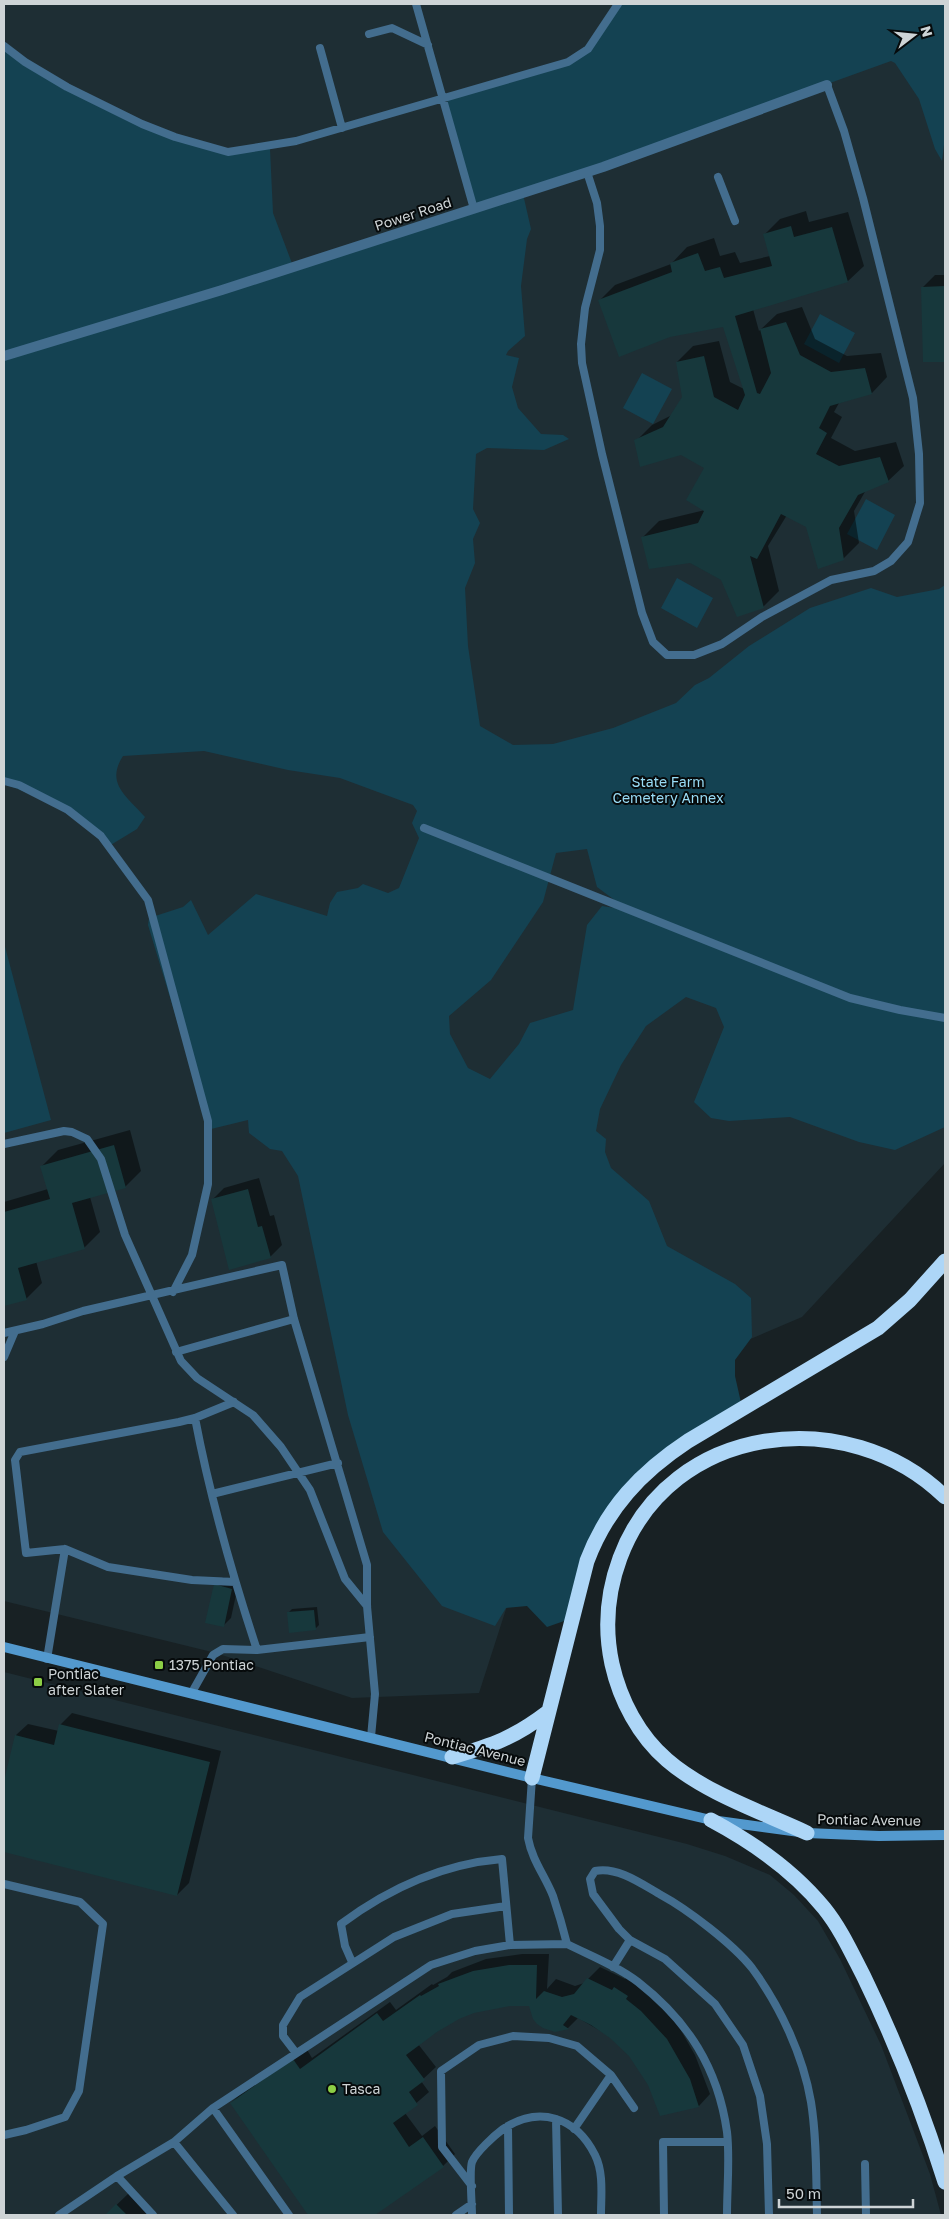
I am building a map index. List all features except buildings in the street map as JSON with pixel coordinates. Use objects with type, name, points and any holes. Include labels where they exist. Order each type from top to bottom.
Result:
[{"type":"highway","points":[[532,1778],[587,1561],[602,1528],[629,1490],[661,1459],[688,1441],[878,1328],[910,1300],[945,1261]]},
{"type":"highway","points":[[807,1833],[717,1792],[683,1772],[666,1759],[639,1728],[621,1692],[614,1672],[607,1632],[610,1590],[623,1549],[632,1531],[656,1499],[687,1472],[722,1453],[775,1439],[821,1438],[863,1447],[901,1464],[945,1497]]},
{"type":"highway","points":[[452,1757],[510,1738],[548,1712]]},
{"type":"highway","points":[[711,1820],[752,1843],[783,1866],[813,1895],[838,1927],[895,2046],[929,2132],[945,2182]]},
{"type":"main road","name":"Pontiac Avenue","points":[[4,1647],[532,1778],[711,1820],[807,1833],[879,1836],[945,1834]]},
{"type":"street","name":"Power Road","points":[[4,356],[222,290],[587,172],[827,84]]},
{"type":"lane","points":[[416,4],[474,209]]},
{"type":"lane","points":[[4,46],[25,62],[67,87],[142,124],[219,151],[228,152],[271,147],[568,62],[588,49],[618,4]]},
{"type":"lane","points":[[370,34],[392,28],[428,46]]},
{"type":"lane","points":[[320,48],[342,128]]},
{"type":"lane","points":[[587,172],[597,203],[600,226],[600,250],[585,308],[581,344],[582,363],[602,454],[642,613],[653,642],[667,655],[694,655],[722,644],[762,617],[831,580],[874,571],[892,561],[908,542],[920,503],[919,454],[913,398],[863,198],[827,84]]},
{"type":"lane","points":[[718,177],[735,221]]},
{"type":"lane","points":[[4,781],[19,785],[68,810],[101,836],[148,900],[208,1121],[208,1184],[192,1255],[173,1292]]},
{"type":"lane","points":[[424,828],[850,998],[945,1018]]},
{"type":"lane","points":[[4,1144],[64,1131],[72,1132],[87,1139],[101,1159],[125,1236],[181,1361],[197,1378],[253,1414],[281,1447],[299,1471],[310,1490],[346,1579],[367,1606]]},
{"type":"lane","points":[[4,1333],[43,1324],[83,1311],[152,1297],[282,1266],[294,1319],[367,1565],[367,1606],[375,1694],[371,1737]]},
{"type":"lane","points":[[176,1352],[294,1319]]},
{"type":"lane","points":[[4,1357],[16,1331]]},
{"type":"lane","points":[[234,1402],[195,1418],[20,1452],[15,1460],[26,1552],[65,1549],[108,1567],[192,1580],[235,1582]]},
{"type":"lane","points":[[195,1418],[235,1582],[257,1650]]},
{"type":"lane","points":[[212,1494],[299,1471],[338,1463]]},
{"type":"lane","points":[[47,1659],[65,1549]]},
{"type":"lane","points":[[191,1694],[213,1655],[223,1649],[257,1650],[370,1637]]},
{"type":"lane","points":[[532,1778],[528,1838],[536,1863],[552,1894],[568,1944]]},
{"type":"lane","points":[[352,1962],[345,1946],[341,1924],[359,1911],[438,1871],[474,1862],[502,1860],[510,1945]]},
{"type":"lane","points":[[769,2215],[767,2144],[760,2096],[743,2045],[714,2004],[665,1959],[630,1940],[593,1894],[590,1879],[595,1871],[605,1869],[631,1878],[670,1900],[711,1929],[751,1967],[775,2004],[796,2046],[811,2101],[816,2158],[816,2215]]},
{"type":"lane","points":[[4,1884],[80,1902],[103,1924],[80,2090],[65,2117],[4,2135]]},
{"type":"lane","points":[[296,2053],[283,2036],[283,2025],[300,1997],[352,1962],[394,1937],[431,1920],[469,1910],[506,1906]]},
{"type":"lane","points":[[613,1967],[630,1940]]},
{"type":"lane","points":[[59,2215],[117,2176],[174,2142],[213,2108],[431,1965],[475,1951],[510,1945],[568,1944],[613,1967],[637,1982],[673,2014],[696,2043],[711,2072],[722,2105],[727,2142],[727,2215]]},
{"type":"lane","points":[[472,2186],[442,2147],[441,2070],[479,2045],[513,2036],[549,2038],[577,2046],[611,2075],[634,2108]]},
{"type":"lane","points":[[574,2129],[611,2075]]},
{"type":"lane","points":[[213,2108],[290,2215]]},
{"type":"lane","points":[[472,2215],[472,2162],[486,2144],[508,2126],[518,2120],[538,2115],[556,2119],[579,2132],[595,2156],[601,2178],[601,2215]]},
{"type":"lane","points":[[556,2119],[558,2215]]},
{"type":"lane","points":[[508,2126],[510,2215]]},
{"type":"lane","points":[[174,2142],[233,2215]]},
{"type":"lane","points":[[664,2215],[663,2142],[727,2142]]},
{"type":"lane","points":[[865,2164],[866,2215]]},
{"type":"lane","points":[[117,2176],[153,2215]]},
{"type":"lane","points":[[456,2215],[472,2204]]},
{"type":"shaded area","points":[[4,4],[945,4],[945,1163],[802,1317],[671,1373],[547,1482],[479,1693],[352,1698],[216,1653],[4,1601]]},
{"type":"shaded area","points":[[4,1672],[687,1844],[725,1856],[770,1875],[794,1895],[818,1921],[840,1959],[881,2045],[930,2174],[941,2215],[4,2215]]},
{"type":"green space","name":"State Farm Cemetery Annex","points":[[619,4],[945,4],[945,137],[942,161],[935,149],[919,99],[895,63],[891,61],[523,194],[531,229],[527,239],[521,286],[525,336],[506,355],[519,358],[512,387],[518,408],[541,434],[563,435],[569,439],[544,450],[487,448],[476,454],[473,509],[480,523],[473,539],[475,563],[465,588],[468,646],[480,726],[513,745],[553,744],[613,728],[676,703],[695,685],[709,678],[749,646],[810,608],[871,588],[897,597],[939,589],[945,585],[945,1127],[895,1150],[859,1142],[790,1117],[729,1121],[711,1118],[694,1102],[724,1027],[716,1008],[686,997],[646,1026],[621,1065],[600,1109],[596,1131],[606,1139],[605,1152],[611,1168],[649,1201],[667,1246],[735,1284],[751,1298],[752,1337],[735,1360],[735,1376],[742,1407],[622,1496],[567,1620],[547,1627],[527,1606],[506,1608],[495,1626],[442,1606],[383,1532],[348,1415],[298,1176],[282,1151],[270,1149],[249,1133],[248,1120],[211,1129],[209,1126],[148,925],[149,918],[183,907],[191,900],[208,935],[256,894],[327,916],[330,903],[337,892],[358,888],[363,884],[388,893],[399,888],[419,838],[412,823],[417,811],[413,805],[340,778],[288,770],[204,751],[123,756],[116,774],[117,782],[125,796],[145,817],[137,829],[109,846],[60,809],[19,789],[4,784],[4,46],[22,60],[138,121],[213,149],[270,149],[273,213],[293,266],[473,209],[447,100],[585,53]],"holes":[[[587,849],[597,887],[628,910],[602,906],[587,925],[573,1010],[530,1023],[519,1044],[490,1079],[468,1068],[450,1034],[449,1016],[491,980],[543,902],[556,853]]]},
{"type":"green space","points":[[820,314],[855,333],[839,363],[804,344]]},
{"type":"green space","points":[[642,373],[672,389],[653,424],[623,408]]},
{"type":"green space","points":[[866,499],[895,515],[877,550],[847,534]]},
{"type":"green space","points":[[677,578],[713,598],[697,628],[661,608]]},
{"type":"green space","points":[[4,943],[51,1120],[4,1133]]},
{"type":"place","name":"1375 Pontiac","points":[[159,1665]]},
{"type":"place","name":"Pontiac after Slater","points":[[38,1682]]},
{"type":"place","name":"Tasca","points":[[332,2089]]}]
